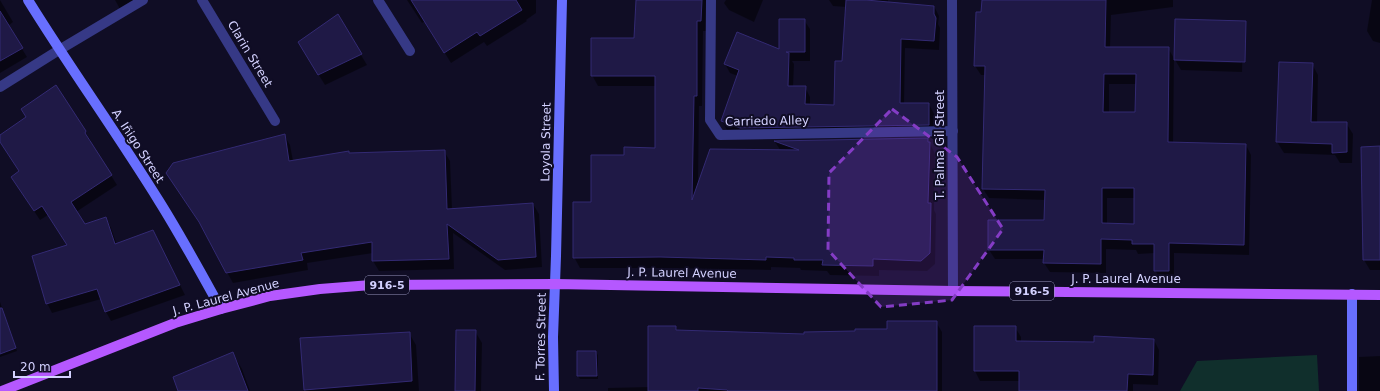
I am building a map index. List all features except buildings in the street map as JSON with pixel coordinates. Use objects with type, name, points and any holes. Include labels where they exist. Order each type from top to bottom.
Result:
[{"type":"main road","name":"J. P. Laurel Avenue","points":[[2,391],[175,324],[221,309],[270,296],[371,285],[555,284],[953,291],[1380,295]]},
{"type":"street","name":"A. Iñigo Street","points":[[28,0],[59,50],[159,201],[184,242],[221,309]]},
{"type":"street","points":[[0,87],[143,0]]},
{"type":"street","name":"Clarin Street","points":[[202,0],[275,121]]},
{"type":"street","points":[[378,0],[410,52]]},
{"type":"street","name":"Loyola Street","points":[[555,284],[562,0]]},
{"type":"street","name":"Carriedo Alley","points":[[711,0],[710,120],[720,135],[953,130]]},
{"type":"street","name":"T. Palma Gil Street","points":[[952,0],[953,291]]},
{"type":"street","name":"F. Torres Street","points":[[554,391],[553,337],[555,284]]},
{"type":"street","points":[[1352,294],[1352,391]]},
{"type":"highlighted area","points":[[892,109],[957,157],[1003,229],[952,300],[881,307],[828,250],[829,173]]},
{"type":"green space","points":[[1317,355],[1319,391],[1180,391],[1197,361]]}]
